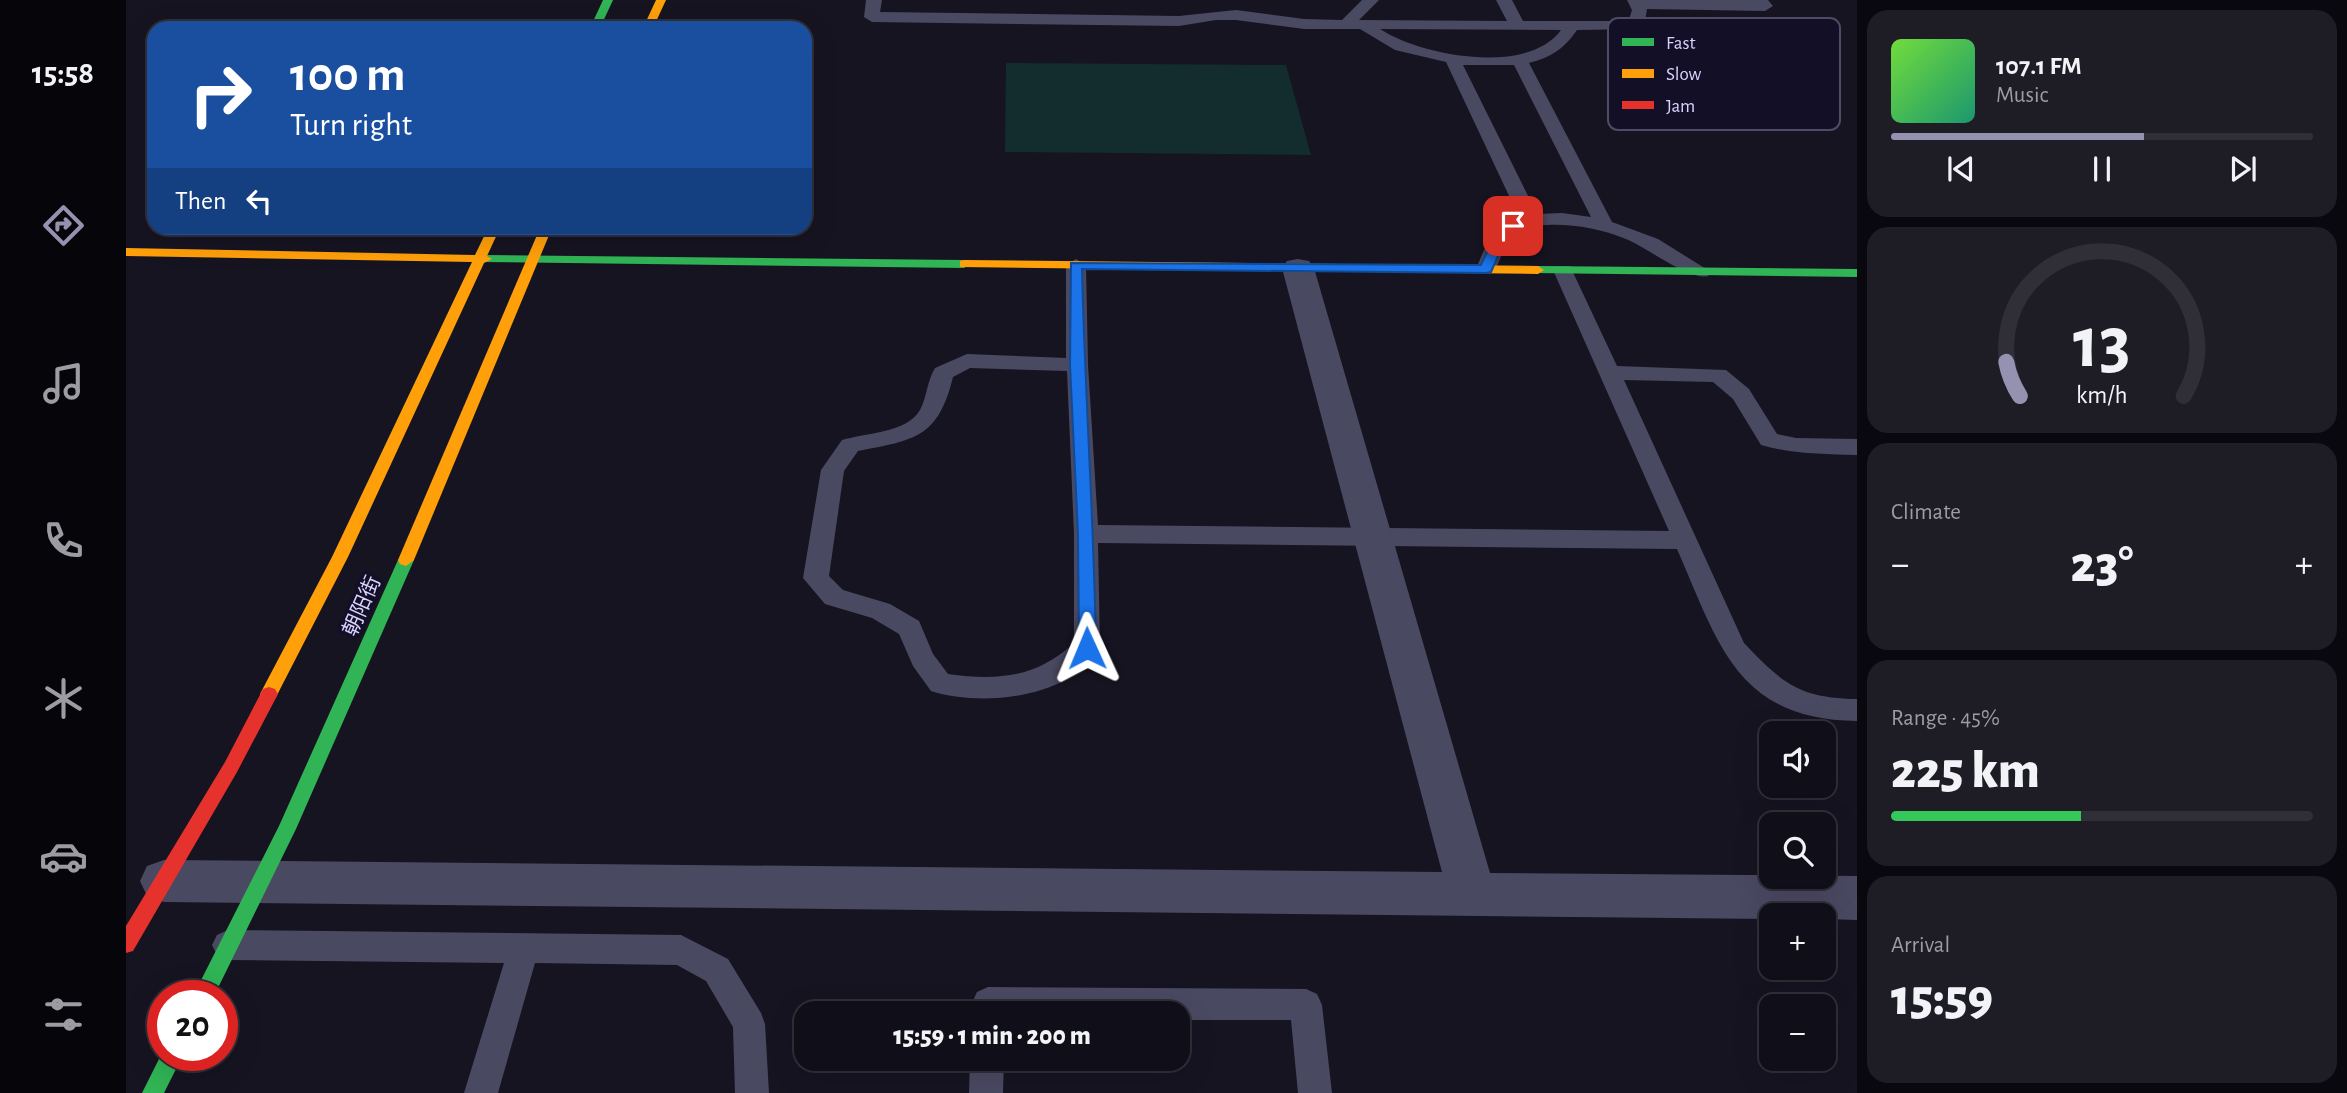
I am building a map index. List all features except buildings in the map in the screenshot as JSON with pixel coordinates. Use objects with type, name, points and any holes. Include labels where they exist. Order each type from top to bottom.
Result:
[{"type":"street","points":[[598,21],[608,0]]},
{"type":"street","points":[[651,21],[661,0]]},
{"type":"street","name":"朝阳街","points":[[126,944],[231,767],[340,557],[490,235]]},
{"type":"street","name":"朝阳街","points":[[211,980],[287,829],[415,538],[543,235]]},
{"type":"street","points":[[126,252],[531,260],[1857,273]]},
{"type":"street","points":[[1298,268],[1472,894]]},
{"type":"street","points":[[164,881],[1857,898]]},
{"type":"street","points":[[153,1093],[164,1071]]},
{"type":"lane","points":[[874,0],[872,18],[1180,21],[1216,15],[1234,7],[1304,24],[1608,25]]},
{"type":"lane","points":[[1101,0],[1103,20]]},
{"type":"lane","points":[[1345,24],[1371,0]]},
{"type":"lane","points":[[1504,0],[1517,25]]},
{"type":"lane","points":[[1636,2],[1765,6],[1760,0]]},
{"type":"lane","points":[[1364,25],[1400,47],[1452,59],[1493,62],[1519,60],[1555,48],[1572,26]]},
{"type":"lane","points":[[1452,59],[1531,222]]},
{"type":"lane","points":[[1519,60],[1604,224]]},
{"type":"lane","points":[[1486,269],[1497,243],[1513,226],[1548,219],[1618,227],[1701,272]]},
{"type":"lane","points":[[1076,265],[1077,365],[1086,534],[1087,648],[1054,674],[1016,686],[977,690],[940,683],[922,659],[910,628],[881,611],[834,597],[816,578],[833,470],[850,445],[895,434],[923,422],[937,396],[943,373],[967,361],[1077,365]]},
{"type":"lane","points":[[1563,270],[1734,649],[1768,684],[1795,698],[1838,710],[1857,710]]},
{"type":"lane","points":[[1609,373],[1718,375],[1741,394],[1769,439],[1796,446],[1857,447]]},
{"type":"lane","points":[[1086,534],[1684,540]]},
{"type":"lane","points":[[229,945],[681,950],[717,970],[749,1024],[752,1093]]},
{"type":"lane","points":[[481,1093],[524,948]]},
{"type":"lane","points":[[1190,1004],[1306,1004],[1315,1093]]},
{"type":"lane","points":[[986,1093],[987,1071]]},
{"type":"green space","points":[[1006,63],[1286,65],[1311,155],[1005,152]]},
{"type":"traffic: fast","points":[[598,21],[608,0]]},
{"type":"traffic: fast","points":[[486,259],[964,264]]},
{"type":"traffic: fast","points":[[1538,270],[1857,273]]},
{"type":"traffic: fast","points":[[211,980],[287,829],[406,560]]},
{"type":"traffic: fast","points":[[153,1093],[164,1071]]},
{"type":"traffic: slow","points":[[651,21],[661,0]]},
{"type":"traffic: slow","points":[[269,694],[340,557],[491,235]]},
{"type":"traffic: slow","points":[[406,560],[543,235]]},
{"type":"traffic: slow","points":[[126,252],[486,259]]},
{"type":"traffic: slow","points":[[964,264],[1538,270]]},
{"type":"traffic: jam","points":[[126,944],[231,767],[269,694]]},
{"type":"route","points":[[1087,648],[1086,534],[1077,365],[1076,265],[1486,269],[1497,243],[1513,226]]}]
